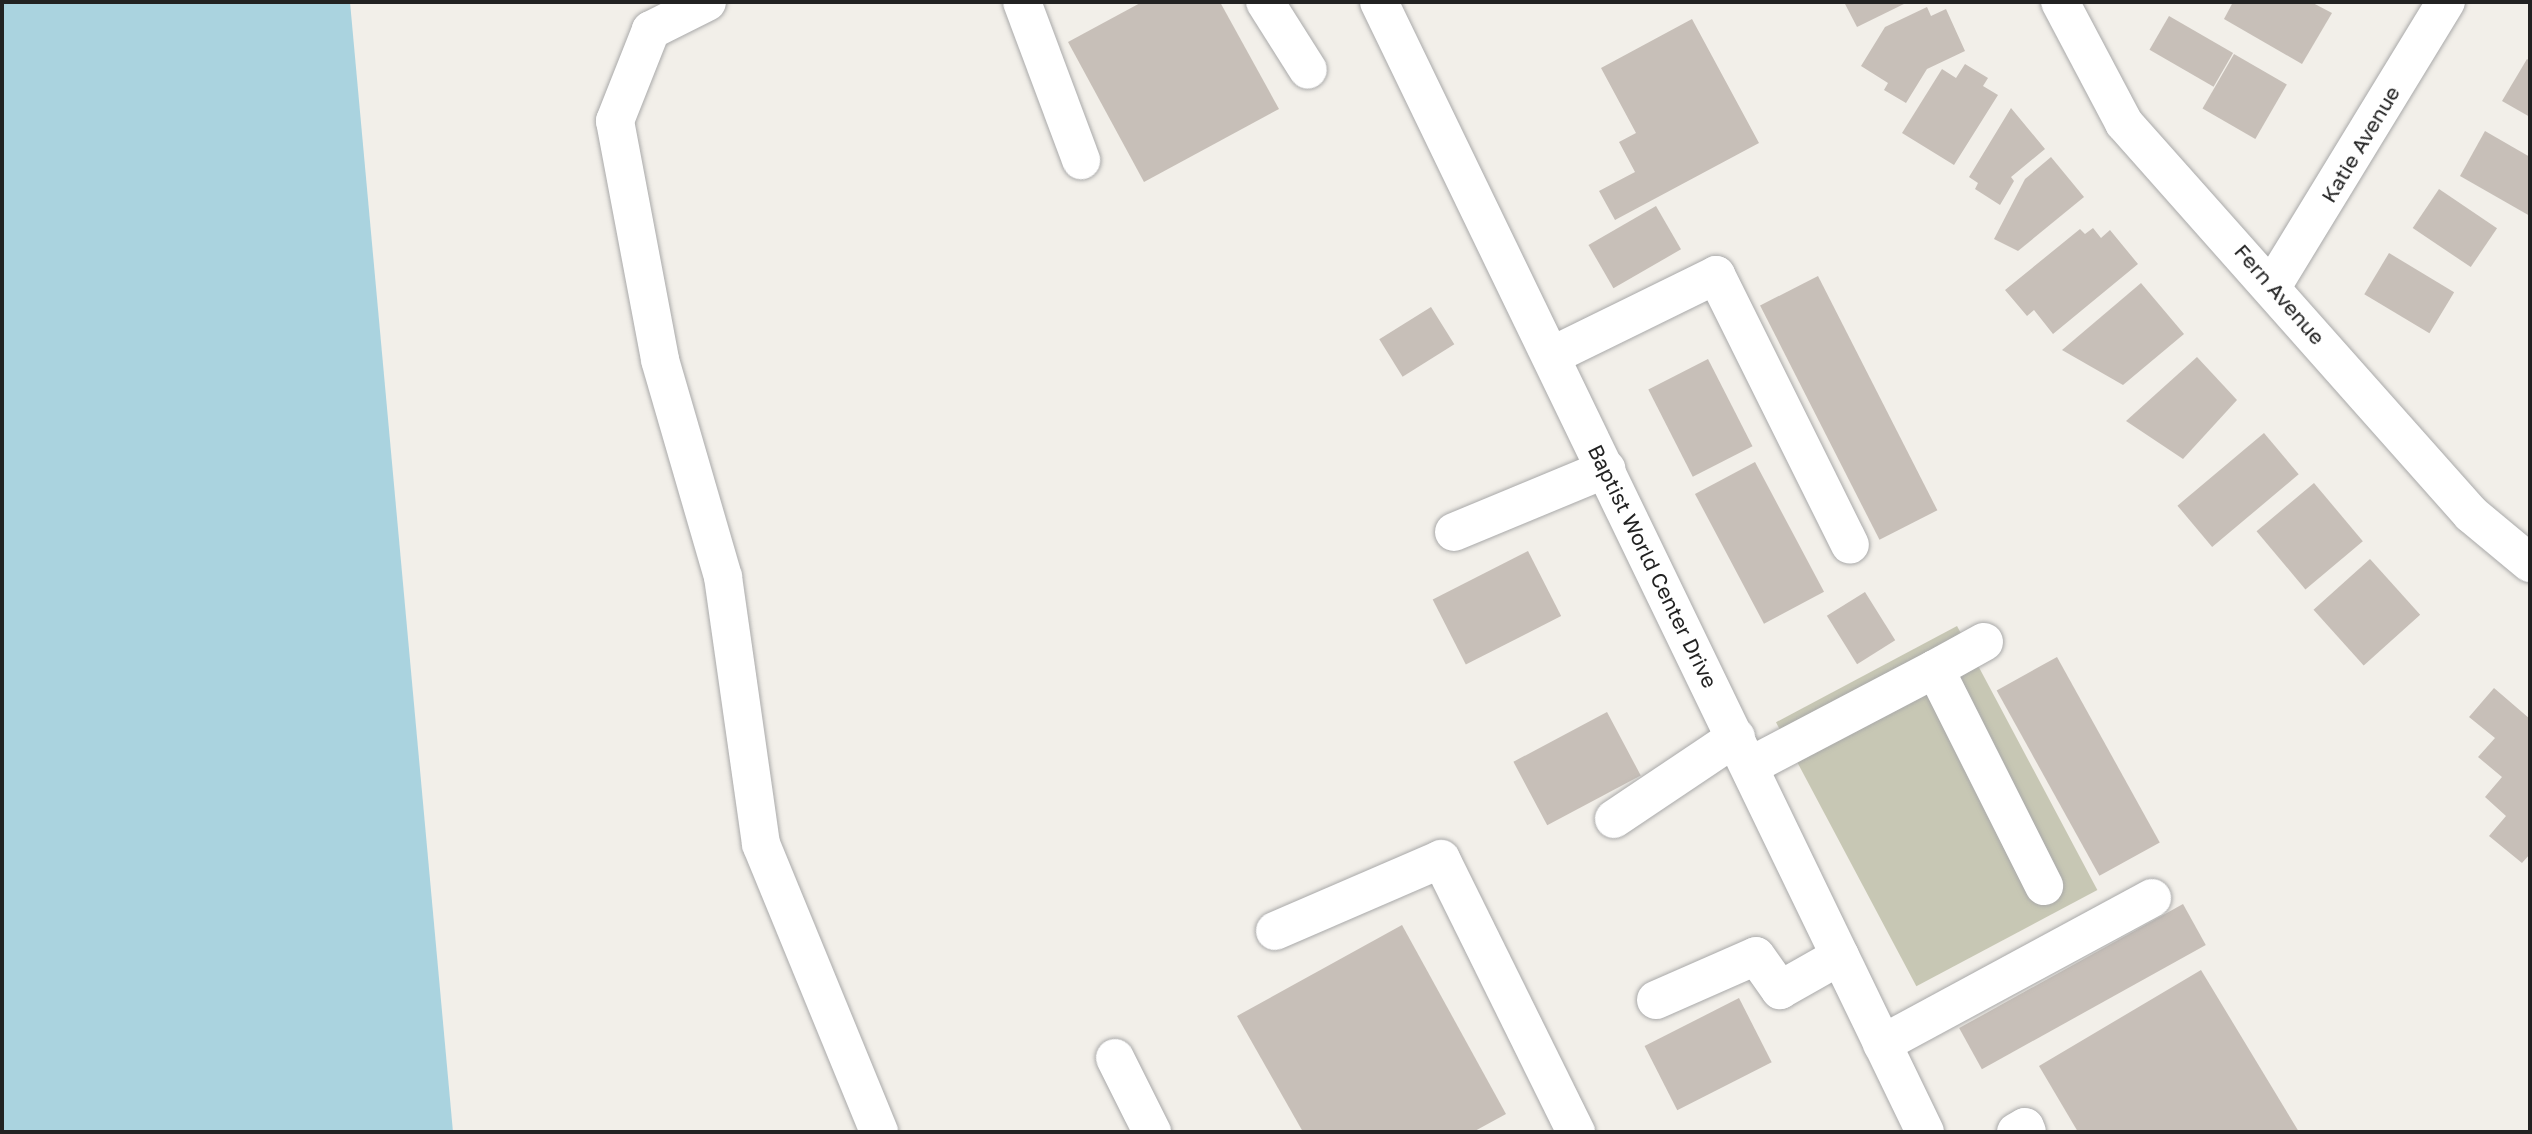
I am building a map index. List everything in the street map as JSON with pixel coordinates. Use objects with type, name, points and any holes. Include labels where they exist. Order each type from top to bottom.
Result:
[{"type":"street","points":[[707,2],[651,30],[615,121],[660,360],[723,577],[761,844],[879,1132]]},
{"type":"street","points":[[1022,2],[1081,160]]},
{"type":"street","points":[[1265,2],[1308,70]]},
{"type":"street","name":"Baptist World Center Drive","points":[[1379,2],[1925,1132]]},
{"type":"street","name":"Fern Avenue","points":[[2060,2],[2124,122],[2273,285],[2471,514],[2530,563]]},
{"type":"street","name":"Katie Avenue","points":[[2273,285],[2446,2]]},
{"type":"street","points":[[1551,356],[1716,275],[1850,545]]},
{"type":"street","points":[[1454,532],[1606,468]]},
{"type":"street","points":[[1614,819],[1743,752],[1935,669],[1984,642]]},
{"type":"street","points":[[1935,669],[2044,886]]},
{"type":"street","points":[[1275,932],[1441,859],[1576,1132]]},
{"type":"street","points":[[1882,1044],[2152,898]]},
{"type":"street","points":[[1656,1000],[1756,956],[1780,990],[1840,956]]},
{"type":"street","points":[[1115,1058],[1152,1132]]},
{"type":"street","points":[[2016,1132],[2025,1128],[2027,1132]]},
{"type":"shaded area","points":[[1957,626],[2097,890],[1916,986],[1776,722]]},
{"type":"water","points":[[2,2],[350,2],[453,1132],[2,1132]]},
{"type":"building","points":[[1142,2],[1220,2],[1279,109],[1144,182],[1068,42]]},
{"type":"building","points":[[1844,2],[1908,2],[1857,27]]},
{"type":"building","points":[[2233,2],[2311,2],[2332,13],[2302,64],[2224,19]]},
{"type":"building","points":[[1927,7],[1931,16],[1946,9],[1965,51],[1927,69],[1906,103],[1884,90],[1888,83],[1861,66],[1885,27]]},
{"type":"building","points":[[2169,16],[2233,53],[2214,87],[2150,50]]},
{"type":"building","points":[[1692,19],[1759,143],[1615,220],[1599,191],[1635,172],[1619,142],[1636,133],[1601,68]]},
{"type":"building","points":[[2234,54],[2287,84],[2255,139],[2202,109]]},
{"type":"building","points":[[2527,59],[2530,61],[2530,117],[2502,101]]},
{"type":"building","points":[[1965,64],[1988,78],[1983,86],[1998,95],[1954,165],[1902,133],[1942,69],[1956,78]]},
{"type":"building","points":[[2011,108],[2045,149],[2011,177],[2014,181],[2000,205],[1975,189],[1978,183],[1969,177]]},
{"type":"building","points":[[2485,131],[2530,157],[2530,216],[2460,176]]},
{"type":"building","points":[[2051,157],[2084,197],[2018,251],[1994,239],[2025,179]]},
{"type":"building","points":[[2439,189],[2497,228],[2471,267],[2413,228]]},
{"type":"building","points":[[1656,206],[1681,249],[1613,288],[1588,245]]},
{"type":"building","points":[[2093,228],[2101,238],[2110,230],[2138,264],[2053,334],[2034,310],[2027,316],[2005,290],[2080,229],[2085,234]]},
{"type":"building","points":[[2389,253],[2454,292],[2429,333],[2364,294]]},
{"type":"building","points":[[1818,276],[1937,510],[1879,540],[1760,306]]},
{"type":"building","points":[[2141,283],[2184,334],[2123,385],[2062,350]]},
{"type":"building","points":[[1431,307],[1454,344],[1403,377],[1379,339]]},
{"type":"building","points":[[2197,357],[2237,400],[2183,459],[2126,421]]},
{"type":"building","points":[[1708,359],[1752,446],[1693,477],[1648,389]]},
{"type":"building","points":[[2264,433],[2299,474],[2212,547],[2177,506]]},
{"type":"building","points":[[1755,462],[1824,592],[1764,624],[1695,494]]},
{"type":"building","points":[[2314,483],[2363,541],[2305,589],[2257,531]]},
{"type":"building","points":[[1528,551],[1561,616],[1466,665],[1433,600]]},
{"type":"building","points":[[2370,559],[2420,615],[2364,666],[2314,610]]},
{"type":"building","points":[[1865,592],[1895,640],[1857,664],[1827,616]]},
{"type":"building","points":[[2057,657],[2160,842],[2099,876],[1997,690]]},
{"type":"building","points":[[2494,688],[2530,719],[2530,854],[2522,863],[2489,836],[2506,816],[2485,797],[2502,777],[2478,757],[2495,738],[2469,717]]},
{"type":"building","points":[[1607,712],[1641,776],[1547,825],[1513,762]]},
{"type":"building","points":[[2183,904],[2206,945],[1982,1069],[1959,1028]]},
{"type":"building","points":[[1402,925],[1506,1114],[1473,1132],[1303,1132],[1237,1016]]},
{"type":"building","points":[[2201,970],[2299,1132],[2078,1132],[2039,1066]]},
{"type":"building","points":[[1739,998],[1772,1062],[1677,1110],[1645,1046]]}]
